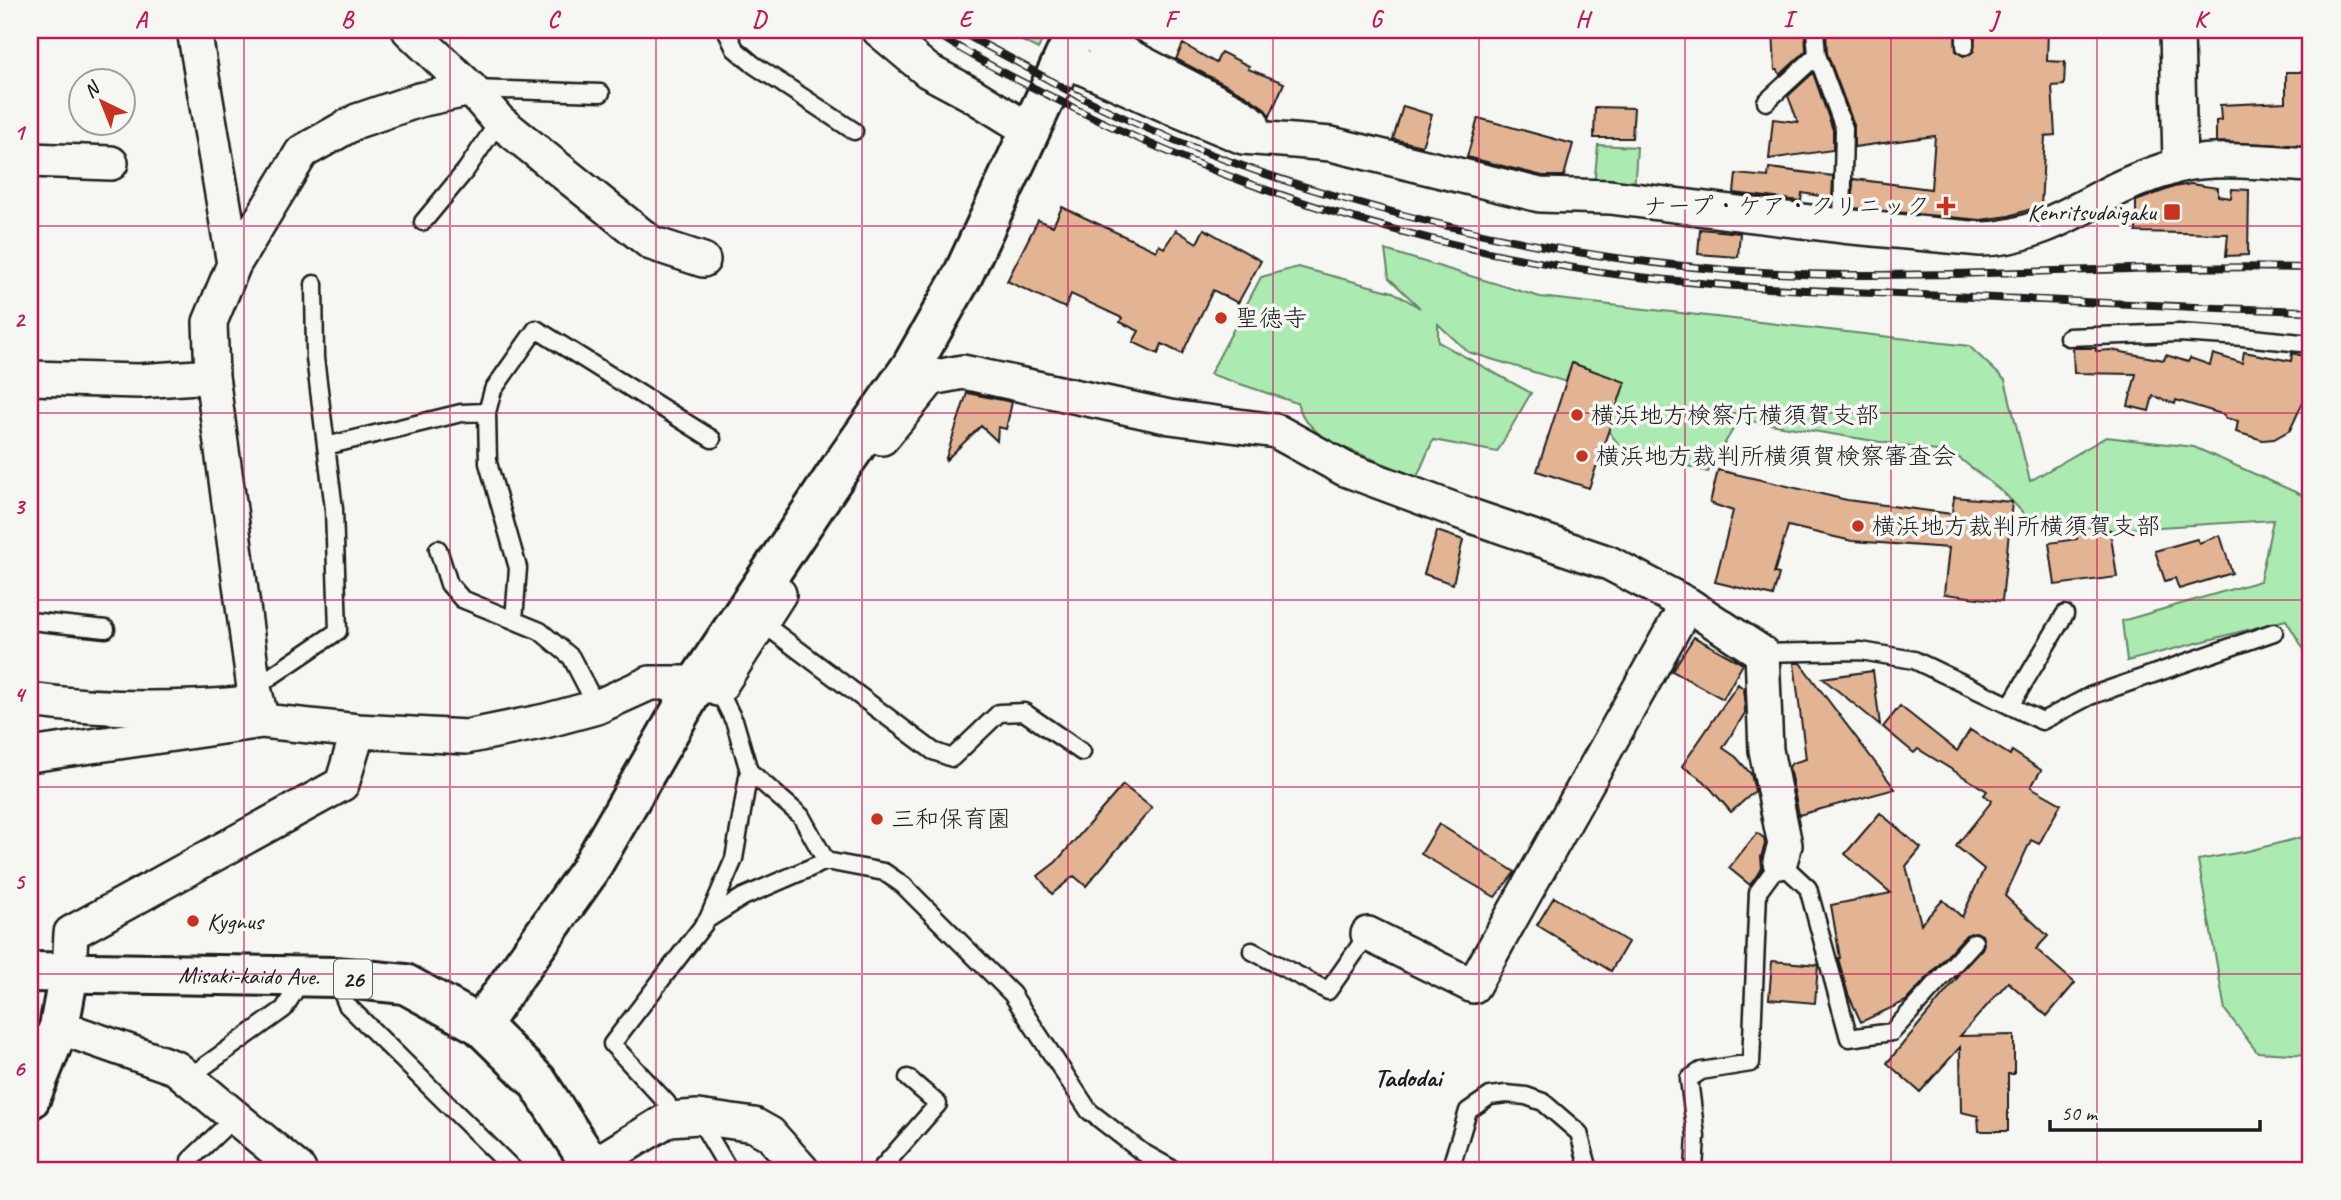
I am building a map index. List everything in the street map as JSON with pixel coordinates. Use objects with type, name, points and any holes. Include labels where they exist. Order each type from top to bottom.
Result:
[{"type":"street","points":[[194,30],[234,264]]},
{"type":"street","points":[[409,30],[471,89],[499,121],[651,243],[703,260]]},
{"type":"street","points":[[879,30],[928,71],[1029,130]]},
{"type":"street","points":[[1109,30],[1102,42],[1236,112],[1273,140]]},
{"type":"street","points":[[2177,30],[2180,165]]},
{"type":"street","points":[[480,1025],[589,871],[707,686],[841,467],[911,367],[962,276],[1070,44],[1166,106],[1243,137],[1331,144],[1540,195],[1610,197],[1842,226],[1999,239],[2076,213],[2102,196],[2134,181],[2180,165],[2224,162],[2311,165]]},
{"type":"street","points":[[258,704],[212,376],[210,322],[234,264],[302,152],[357,121],[419,100],[471,89]]},
{"type":"street","points":[[30,160],[111,163]]},
{"type":"street","points":[[707,686],[761,622],[891,425],[931,378],[963,372],[1170,417],[1276,431],[1345,469],[1609,563],[1687,604],[1762,653],[1766,750],[1785,845],[1780,862]]},
{"type":"street","points":[[30,378],[139,381],[212,376]]},
{"type":"street","points":[[1368,933],[1473,986],[1687,604]]},
{"type":"street","points":[[30,700],[80,707],[174,709],[258,704],[358,731],[466,737],[597,707],[650,683],[707,686]]},
{"type":"street","points":[[30,755],[258,704]]},
{"type":"street","points":[[30,1099],[59,1027],[69,973],[71,933],[342,784],[358,731]]},
{"type":"street","name":"Misaki-kaido Ave.","points":[[30,972],[319,977],[405,984],[480,1025],[537,1081],[593,1168]]},
{"type":"street","points":[[59,1027],[176,1068],[299,1170]]},
{"type":"street","points":[[593,1168],[684,1118],[754,1125],[770,1134],[802,1170]]},
{"type":"lane","points":[[726,30],[735,49],[754,65],[854,131]]},
{"type":"lane","points":[[1815,30],[1817,55],[1844,128],[1842,226]]},
{"type":"lane","points":[[1766,102],[1817,55]]},
{"type":"lane","points":[[471,89],[601,93]]},
{"type":"lane","points":[[423,222],[466,170],[499,121]]},
{"type":"lane","points":[[258,704],[338,631],[334,509],[315,358],[314,284]]},
{"type":"lane","points":[[514,620],[518,568],[488,463],[487,412],[493,390],[536,330],[712,439]]},
{"type":"lane","points":[[2068,337],[2179,333],[2311,344]]},
{"type":"lane","points":[[326,446],[461,413],[487,412]]},
{"type":"lane","points":[[438,549],[449,584],[462,599],[540,631],[571,657],[597,707]]},
{"type":"lane","points":[[2010,706],[2065,614]]},
{"type":"lane","points":[[30,621],[106,629]]},
{"type":"lane","points":[[761,622],[933,751],[952,758],[999,713],[1024,712],[1082,752]]},
{"type":"lane","points":[[1762,653],[1861,651],[1914,660],[2042,721],[2090,696],[2274,632]]},
{"type":"lane","points":[[707,686],[734,723],[750,771],[734,859],[708,919],[612,1044],[684,1118],[729,1170]]},
{"type":"lane","points":[[750,771],[801,816],[826,861]]},
{"type":"lane","points":[[708,919],[743,897],[826,861],[884,872],[903,885],[1012,993],[1089,1111],[1142,1152],[1174,1170]]},
{"type":"lane","points":[[1695,1170],[1696,1136],[1689,1079],[1700,1071],[1751,1063],[1758,892],[1780,862],[1808,888],[1849,1038],[1892,1032],[1974,942]]},
{"type":"lane","points":[[1252,951],[1328,991],[1368,933]]},
{"type":"lane","points":[[188,1078],[284,1009],[319,977],[514,1170]]},
{"type":"lane","points":[[880,1170],[938,1104],[908,1078]]},
{"type":"lane","points":[[1450,1170],[1468,1111],[1490,1096],[1506,1094],[1526,1096],[1543,1102],[1579,1133],[1589,1170]]},
{"type":"lane","points":[[190,1160],[235,1117]]},
{"type":"green space","points":[[1000,30],[1047,30],[1038,49]]},
{"type":"green space","points":[[1598,145],[1637,147],[1634,191],[1594,186]]},
{"type":"green space","points":[[1385,250],[1540,297],[1969,346],[2005,380],[2030,481],[2106,437],[2194,447],[2311,499],[2311,661],[2286,620],[2127,661],[2122,621],[2260,581],[2273,520],[2110,530],[2030,520],[2005,494],[1954,454],[1739,419],[1708,472],[1620,446],[1570,383],[1468,352],[1438,324],[1438,342],[1531,393],[1497,452],[1433,440],[1417,477],[1325,440],[1304,419],[1297,403],[1210,374],[1261,277],[1298,267],[1393,292],[1420,308],[1389,278]]},
{"type":"green space","points":[[2311,835],[2311,1055],[2257,1052],[2225,1010],[2198,860]]},
{"type":"building","points":[[1773,30],[1805,30],[1806,51],[1780,75],[1778,70],[1775,70]]},
{"type":"building","points":[[1826,30],[1955,30],[1956,51],[1964,56],[1974,51],[1975,30],[2048,30],[2047,61],[2065,62],[2064,85],[2052,86],[2055,135],[2045,136],[2041,206],[2009,216],[1981,220],[1853,208],[1853,179],[1931,189],[1935,136],[1854,147],[1854,125],[1827,53]]},
{"type":"building","points":[[1183,44],[1216,63],[1221,52],[1249,66],[1248,69],[1284,83],[1270,116],[1263,107],[1245,95],[1176,59]]},
{"type":"building","points":[[2286,72],[2311,72],[2311,146],[2216,142],[2216,121],[2221,120],[2220,105],[2286,102]]},
{"type":"building","points":[[1813,73],[1833,130],[1833,150],[1769,159],[1773,119],[1798,122],[1788,96]]},
{"type":"building","points":[[1403,106],[1432,115],[1422,146],[1393,139]]},
{"type":"building","points":[[1595,107],[1634,108],[1632,138],[1594,138]]},
{"type":"building","points":[[1478,118],[1573,144],[1564,176],[1543,176],[1467,157]]},
{"type":"building","points":[[1769,168],[1833,176],[1832,198],[1802,193],[1801,201],[1734,193],[1736,174],[1768,177]]},
{"type":"building","points":[[2191,184],[2218,188],[2218,196],[2231,198],[2232,189],[2249,190],[2248,255],[2226,256],[2228,234],[2136,232],[2136,201],[2174,187]]},
{"type":"building","points":[[1062,207],[1156,251],[1159,245],[1164,248],[1176,230],[1197,243],[1204,229],[1261,261],[1238,303],[1213,290],[1182,354],[1162,344],[1158,354],[1133,342],[1139,331],[1120,322],[1122,318],[1071,294],[1065,308],[1007,281],[1038,220],[1053,226]]},
{"type":"building","points":[[1700,229],[1740,233],[1738,257],[1698,254]]},
{"type":"building","points":[[2073,348],[2096,348],[2096,351],[2111,350],[2164,360],[2166,355],[2188,362],[2190,358],[2210,365],[2213,354],[2242,363],[2244,352],[2291,361],[2292,353],[2311,358],[2311,385],[2290,430],[2274,439],[2263,440],[2236,432],[2238,421],[2225,418],[2225,415],[2176,400],[2175,404],[2153,396],[2149,411],[2128,406],[2136,374],[2074,373]]},
{"type":"building","points":[[1572,363],[1625,382],[1589,488],[1537,471]]},
{"type":"building","points":[[967,393],[1012,402],[1006,429],[998,427],[997,441],[981,426],[945,461]]},
{"type":"building","points":[[1718,470],[1847,500],[1952,514],[1954,497],[2012,502],[2002,601],[1944,594],[1949,548],[1852,541],[1788,526],[1774,573],[1779,574],[1773,596],[1715,582],[1733,511],[1710,503]]},
{"type":"building","points":[[2110,530],[2117,577],[2055,585],[2049,543]]},
{"type":"building","points":[[1437,531],[1463,540],[1453,584],[1424,574]]},
{"type":"building","points":[[2220,535],[2232,573],[2179,589],[2175,578],[2165,581],[2155,551],[2197,539],[2199,543]]},
{"type":"building","points":[[1694,637],[1743,664],[1723,699],[1672,671]]},
{"type":"building","points":[[1794,663],[1800,663],[1895,789],[1799,815],[1789,767],[1792,763],[1806,759]]},
{"type":"building","points":[[1873,671],[1880,725],[1822,678]]},
{"type":"building","points":[[1738,684],[1744,689],[1745,713],[1723,748],[1736,757],[1751,774],[1755,791],[1731,812],[1704,781],[1682,766]]},
{"type":"building","points":[[1900,706],[1957,751],[1970,730],[2010,755],[2012,751],[2041,770],[2031,787],[2061,804],[2039,844],[2031,840],[2005,896],[2048,936],[2036,949],[2075,983],[2047,1016],[2008,982],[1960,1036],[2014,1035],[2014,1074],[2008,1074],[2008,1131],[1979,1131],[1978,1116],[1961,1112],[1960,1047],[1920,1092],[1887,1063],[1958,977],[1955,978],[1982,949],[1982,935],[1976,932],[1966,935],[1906,1001],[1861,1022],[1848,994],[1838,958],[1831,905],[1891,893],[1845,854],[1880,813],[1921,848],[1906,866],[1921,924],[1943,900],[1962,917],[1984,869],[1956,846],[1992,801],[1984,795],[1987,791],[1918,749],[1914,753],[1883,727]]},
{"type":"building","points":[[1123,785],[1152,808],[1086,886],[1074,876],[1052,894],[1038,876],[1056,862]]},
{"type":"building","points":[[1439,824],[1515,872],[1495,897],[1421,854]]},
{"type":"building","points":[[1757,833],[1764,838],[1765,844],[1761,857],[1762,868],[1750,885],[1729,868]]},
{"type":"building","points":[[1554,897],[1628,942],[1611,971],[1537,925]]},
{"type":"building","points":[[1772,961],[1818,965],[1815,1003],[1769,999]]},
{"type":"railway","points":[[931,30],[1004,73],[1113,127],[1242,181],[1375,224],[1511,257],[1631,276],[1735,286],[2311,311]]},
{"type":"railway","points":[[958,30],[1115,114],[1219,158],[1363,204],[1422,220],[1543,246],[1664,264],[1787,274],[1906,275],[2311,268]]},
{"type":"place","name":"ナープ・ケア・クリニック","points":[[1946,206]]},
{"type":"place","name":"Kenritsudaigaku","points":[[2172,212]]},
{"type":"place","name":"聖徳寺","points":[[1221,318]]},
{"type":"place","name":"横浜地方検察庁横須賀支部","points":[[1577,415]]},
{"type":"place","name":"横浜地方裁判所横須賀検察審査会","points":[[1582,456]]},
{"type":"place","name":"横浜地方裁判所横須賀支部","points":[[1858,526]]},
{"type":"place","name":"三和保育園","points":[[877,819]]},
{"type":"place","name":"Kygnus","points":[[193,921]]},
{"type":"district","name":"Tadodai","points":[[1408,1077]]}]
